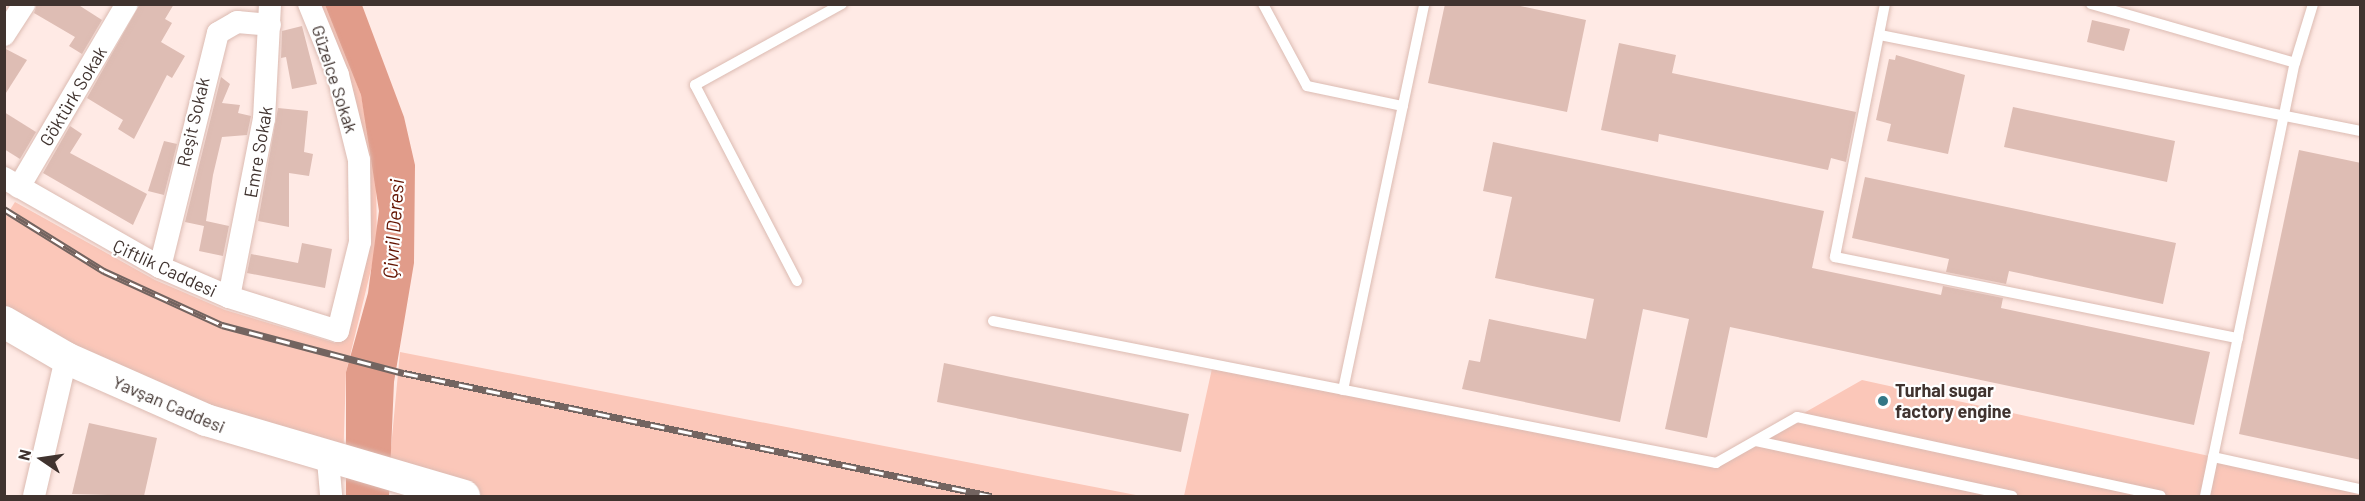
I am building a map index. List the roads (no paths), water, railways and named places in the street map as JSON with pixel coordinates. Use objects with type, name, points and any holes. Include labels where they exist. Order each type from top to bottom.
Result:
[{"type":"street","points":[[4,35],[24,4]]},
{"type":"street","name":"Göktürk Sokak","points":[[12,183],[127,4]]},
{"type":"street","name":"Güzelce Sokak","points":[[309,4],[338,75],[358,160],[360,242],[338,331]]},
{"type":"street","name":"Reşit Sokak","points":[[160,267],[218,33],[237,22],[270,15]]},
{"type":"street","name":"Emre Sokak","points":[[229,297],[264,119],[270,15]]},
{"type":"street","name":"Çiftlik Caddesi","points":[[12,183],[160,267],[229,297],[338,331]]},
{"type":"street","name":"Yavşan Caddesi","points":[[4,322],[66,358],[206,420],[417,487],[464,496]]},
{"type":"street","points":[[34,496],[66,358]]},
{"type":"street","points":[[332,496],[336,462]]},
{"type":"lane","points":[[796,281],[695,85],[842,4]]},
{"type":"lane","points":[[1263,4],[1307,86],[1403,106]]},
{"type":"lane","points":[[1343,390],[1424,4]]},
{"type":"lane","points":[[1885,4],[1835,257],[2238,338]]},
{"type":"lane","points":[[2091,4],[2295,63]]},
{"type":"lane","points":[[2205,496],[2295,63],[2313,4]]},
{"type":"lane","points":[[1880,35],[2361,131]]},
{"type":"lane","points":[[993,321],[1716,463],[1797,417],[2161,496]]},
{"type":"lane","points":[[1756,441],[2012,496]]},
{"type":"lane","points":[[2213,457],[2361,489]]},
{"type":"water","name":"Çivril Deresi","points":[[325,5],[362,5],[404,117],[415,165],[414,263],[394,382],[389,496],[346,496],[346,372],[368,293],[379,211],[361,95]]},
{"type":"railway","points":[[4,209],[104,271],[222,325],[404,373],[991,496]]},
{"type":"place","name":"Turhal sugar factory engine","points":[[1883,401]]}]
